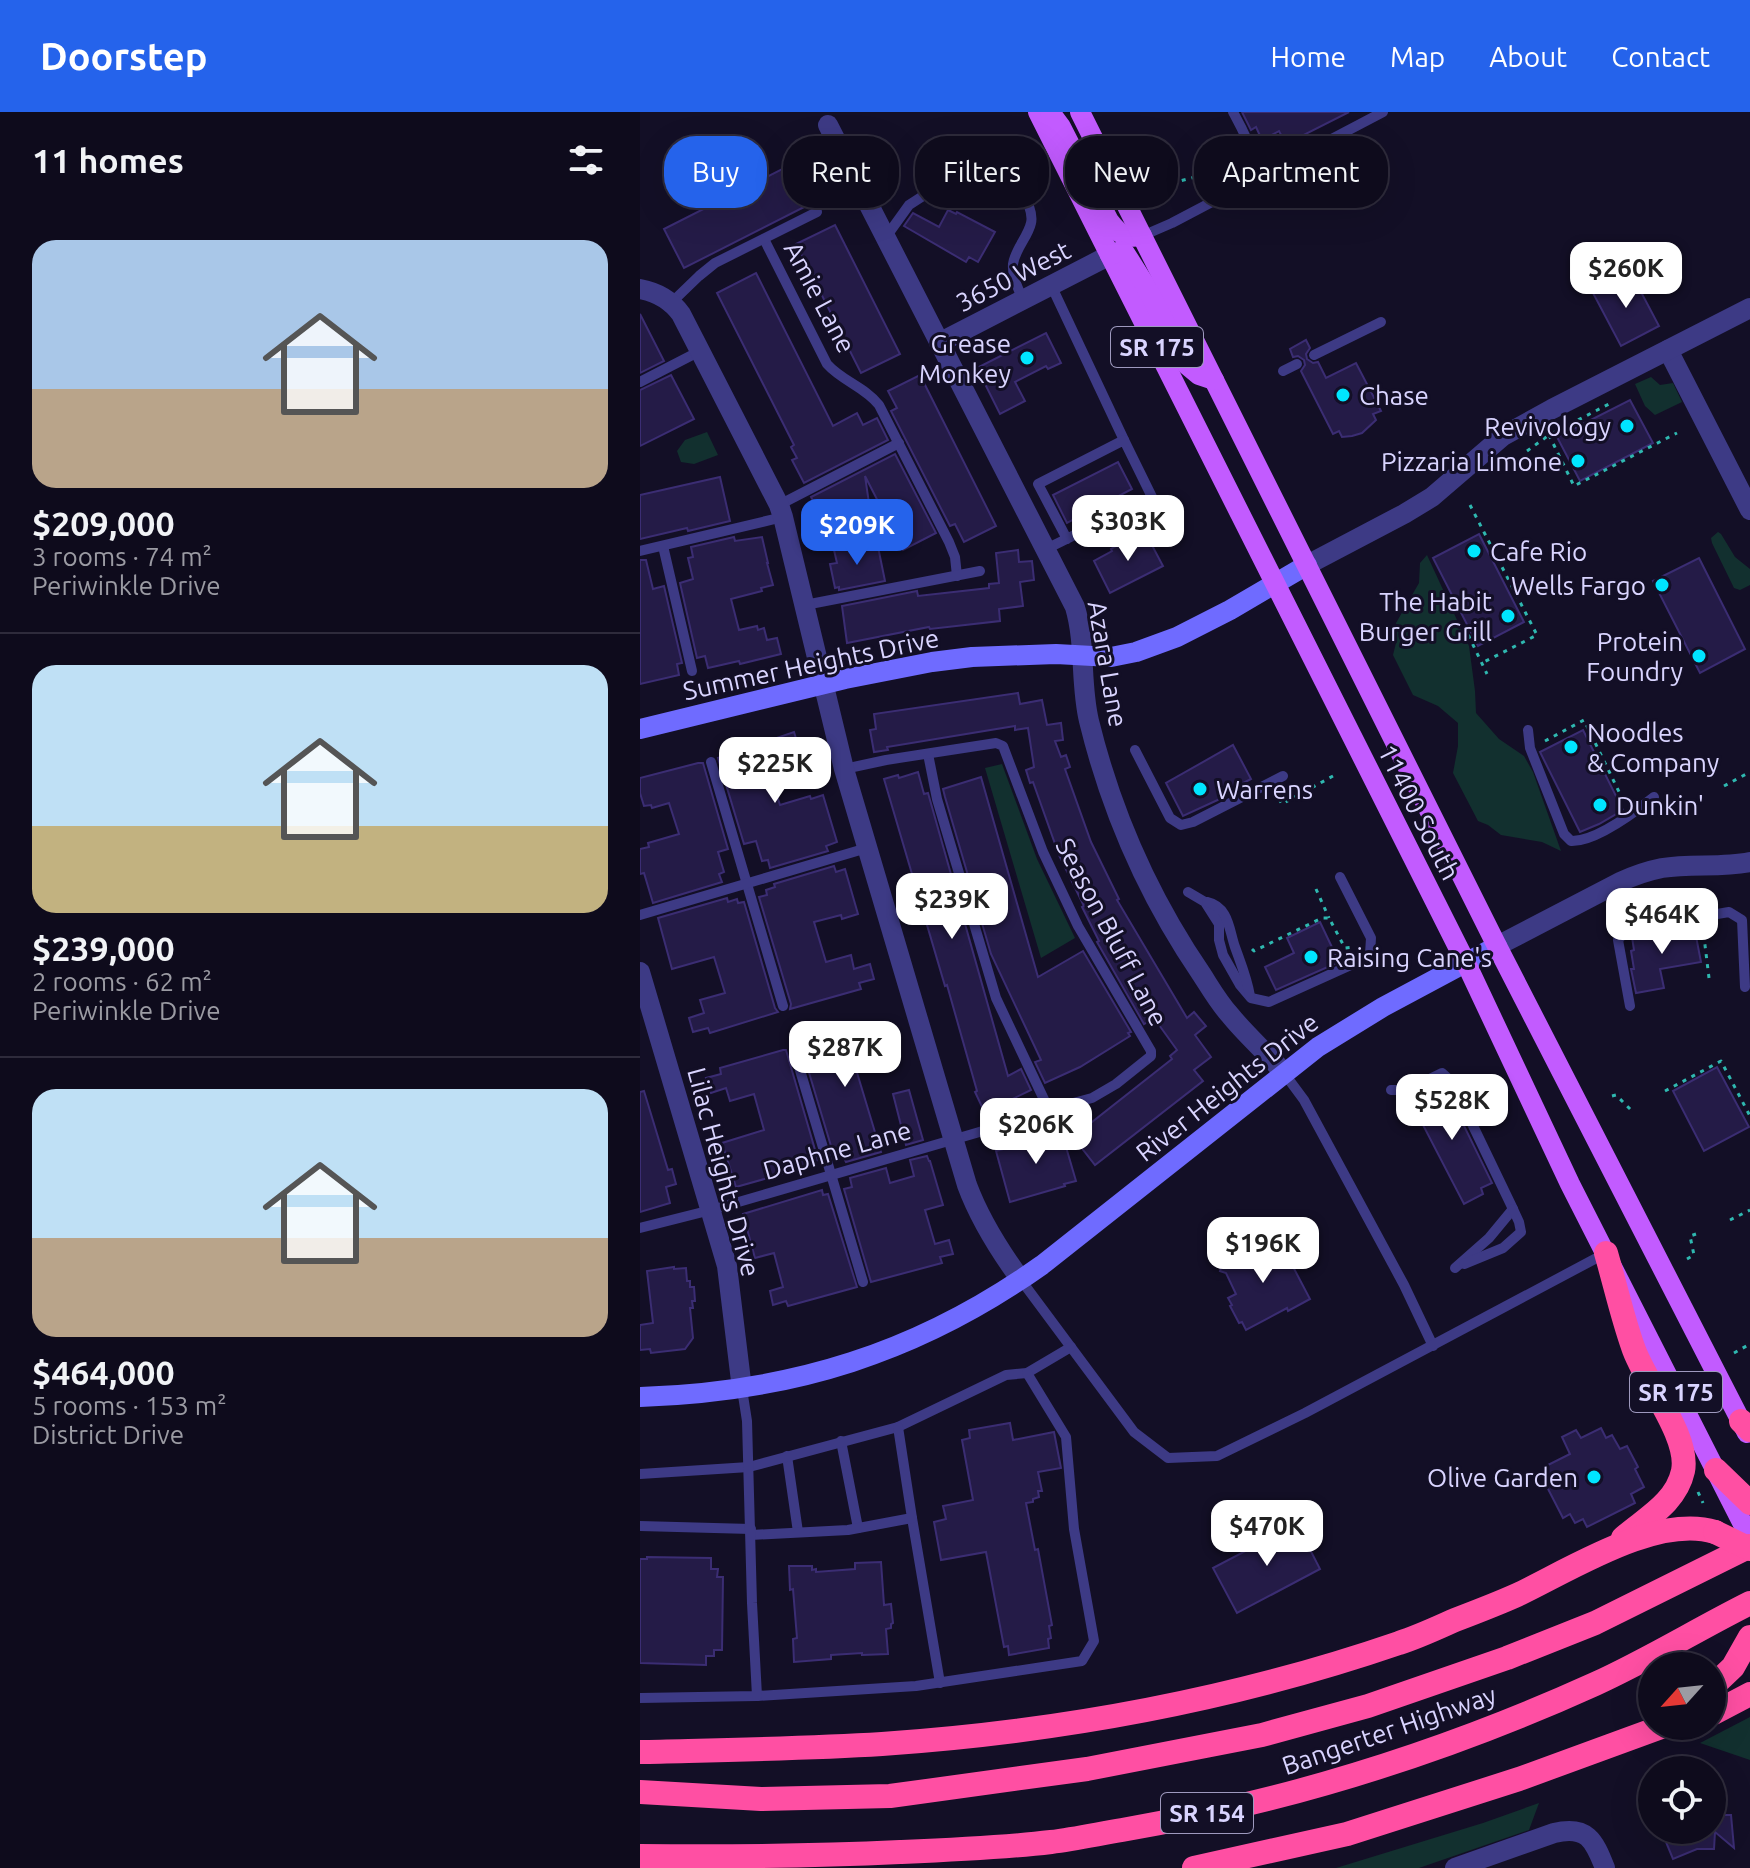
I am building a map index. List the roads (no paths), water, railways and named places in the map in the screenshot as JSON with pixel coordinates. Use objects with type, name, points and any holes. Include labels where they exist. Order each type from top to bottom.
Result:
[{"type":"highway","points":[[1606,1253],[1633,1350],[1683,1450],[1677,1487],[1666,1503],[1607,1551]]},
{"type":"highway","points":[[1716,1470],[1747,1520]]},
{"type":"highway","points":[[640,1752],[884,1744],[1045,1726],[1182,1702],[1292,1676],[1401,1643],[1651,1534],[1688,1528],[1715,1532],[1750,1547]]},
{"type":"highway","name":"Bangerter Highway","points":[[640,1792],[761,1799],[890,1796],[1087,1769],[1262,1735],[1368,1706],[1507,1658],[1595,1623],[1750,1547]]},
{"type":"highway","name":"Bangerter Highway","points":[[640,1857],[944,1850],[1051,1842],[1275,1798],[1376,1768],[1485,1730],[1597,1684],[1750,1603]]},
{"type":"highway","points":[[1726,1674],[1750,1637]]},
{"type":"highway","points":[[1726,1707],[1750,1694]]},
{"type":"highway","points":[[1194,1868],[1347,1834],[1519,1779],[1638,1736]]},
{"type":"highway","points":[[640,1857],[670,1868]]},
{"type":"main road","name":"11400 South","points":[[1038,112],[1466,963],[1570,1184],[1716,1470]]},
{"type":"main road","points":[[1050,112],[1117,232],[1130,238],[1142,236]]},
{"type":"main road","name":"11400 South","points":[[1080,112],[1497,946],[1748,1433]]},
{"type":"main road","points":[[1110,255],[1121,251],[1125,253],[1187,365],[1199,375],[1214,380]]},
{"type":"street","name":"Azara Lane","points":[[828,125],[1075,607],[1081,631],[1085,700],[1094,738],[1115,804],[1142,868],[1176,934],[1227,1012],[1284,1073]]},
{"type":"street","name":"3650 West","points":[[939,343],[1110,255]]},
{"type":"street","points":[[642,289],[671,303],[681,314],[781,511],[844,769],[967,1185],[982,1220],[1021,1280]]},
{"type":"street","points":[[1307,565],[1432,497],[1503,436],[1750,308]]},
{"type":"street","points":[[1668,350],[1750,510]]},
{"type":"street","name":"Summer Heights Drive","points":[[640,729],[845,679],[932,662],[1013,655],[1111,657],[1150,648],[1240,605],[1307,565]]},
{"type":"street","points":[[1497,946],[1640,873],[1663,868],[1749,865]]},
{"type":"street","name":"River Heights Drive","points":[[640,1397],[742,1389],[810,1375],[892,1348],[969,1312],[1021,1280],[1318,1047],[1497,946]]},
{"type":"street","name":"Lilac Heights Drive","points":[[640,972],[728,1274],[742,1389]]},
{"type":"street","points":[[1455,1868],[1554,1833],[1571,1831],[1580,1831],[1588,1837],[1605,1868]]},
{"type":"lane","points":[[1233,112],[1244,136]]},
{"type":"lane","points":[[1337,136],[1383,112]]},
{"type":"lane","points":[[886,238],[909,205],[940,185],[985,163],[1000,163],[1013,175],[1031,212],[1031,224],[1013,260],[1013,276],[1023,300]]},
{"type":"lane","points":[[1142,236],[1200,208]]},
{"type":"lane","points":[[671,303],[706,270],[817,212]]},
{"type":"lane","name":"Amie Lane","points":[[764,239],[827,364],[836,374],[876,400],[949,542],[955,557],[957,576]]},
{"type":"lane","points":[[1044,550],[1152,497],[1051,285]]},
{"type":"lane","points":[[1314,355],[1381,322]]},
{"type":"lane","points":[[640,382],[700,351]]},
{"type":"lane","points":[[1283,371],[1297,364]]},
{"type":"lane","points":[[1067,539],[1038,484],[1124,440]]},
{"type":"lane","points":[[640,551],[781,511],[899,443]]},
{"type":"lane","points":[[663,546],[692,671]]},
{"type":"lane","points":[[805,605],[980,571]]},
{"type":"lane","points":[[1528,730],[1530,748],[1566,838],[1571,841],[1588,838],[1631,816],[1654,797]]},
{"type":"lane","name":"Season Bluff Lane","points":[[928,754],[1000,744],[1005,749],[1043,852],[1078,926],[1151,1053]]},
{"type":"lane","points":[[1135,750],[1170,818],[1181,825],[1193,822],[1283,776]]},
{"type":"lane","points":[[844,769],[928,754],[937,799],[996,998],[1049,1110]]},
{"type":"lane","points":[[711,762],[783,1006]]},
{"type":"lane","points":[[640,915],[867,848]]},
{"type":"lane","points":[[1188,892],[1205,902],[1219,924],[1223,955],[1240,985],[1251,998],[1269,1002],[1370,954],[1371,938],[1340,877]]},
{"type":"lane","points":[[1630,1006],[1618,940],[1628,929],[1729,912],[1742,920],[1745,987]]},
{"type":"lane","points":[[794,1050],[863,1282]]},
{"type":"lane","name":"Daphne Lane","points":[[640,1228],[711,1210],[1101,1094],[1149,1058],[1151,1053]]},
{"type":"lane","points":[[1284,1073],[1304,1100],[1404,1285],[1433,1346]]},
{"type":"lane","points":[[1391,1090],[1407,1090],[1442,1073],[1452,1082],[1513,1209],[1521,1232],[1503,1248],[1455,1268],[1489,1238],[1513,1209]]},
{"type":"lane","points":[[1021,1280],[1134,1432],[1168,1458],[1217,1456],[1305,1413],[1606,1253]]},
{"type":"lane","points":[[640,1474],[749,1467],[898,1427],[1006,1375],[1027,1373],[1071,1347]]},
{"type":"lane","points":[[640,1698],[757,1696],[916,1686],[1082,1661],[1094,1641],[1074,1529],[1066,1437],[1027,1373]]},
{"type":"lane","points":[[742,1389],[747,1421],[757,1696]]},
{"type":"lane","points":[[898,1427],[940,1683]]},
{"type":"lane","points":[[841,1441],[858,1528]]},
{"type":"lane","points":[[787,1456],[798,1532]]},
{"type":"lane","points":[[640,1526],[798,1532],[858,1528],[912,1518]]},
{"type":"place","name":"Grease Monkey","points":[[1027,358]]},
{"type":"place","name":"Chase","points":[[1343,395]]},
{"type":"place","name":"Revivology","points":[[1627,426]]},
{"type":"place","name":"Pizzaria Limone","points":[[1578,461]]},
{"type":"place","name":"Cafe Rio","points":[[1474,551]]},
{"type":"place","name":"Wells Fargo","points":[[1662,585]]},
{"type":"place","name":"The Habit Burger Grill","points":[[1508,616]]},
{"type":"place","name":"Protein Foundry","points":[[1699,656]]},
{"type":"place","name":"Noodles & Company","points":[[1571,747]]},
{"type":"place","name":"Warrens","points":[[1200,789]]},
{"type":"place","name":"Dunkin'","points":[[1600,805]]},
{"type":"place","name":"Raising Cane's","points":[[1311,957]]},
{"type":"place","name":"Olive Garden","points":[[1594,1477]]}]
